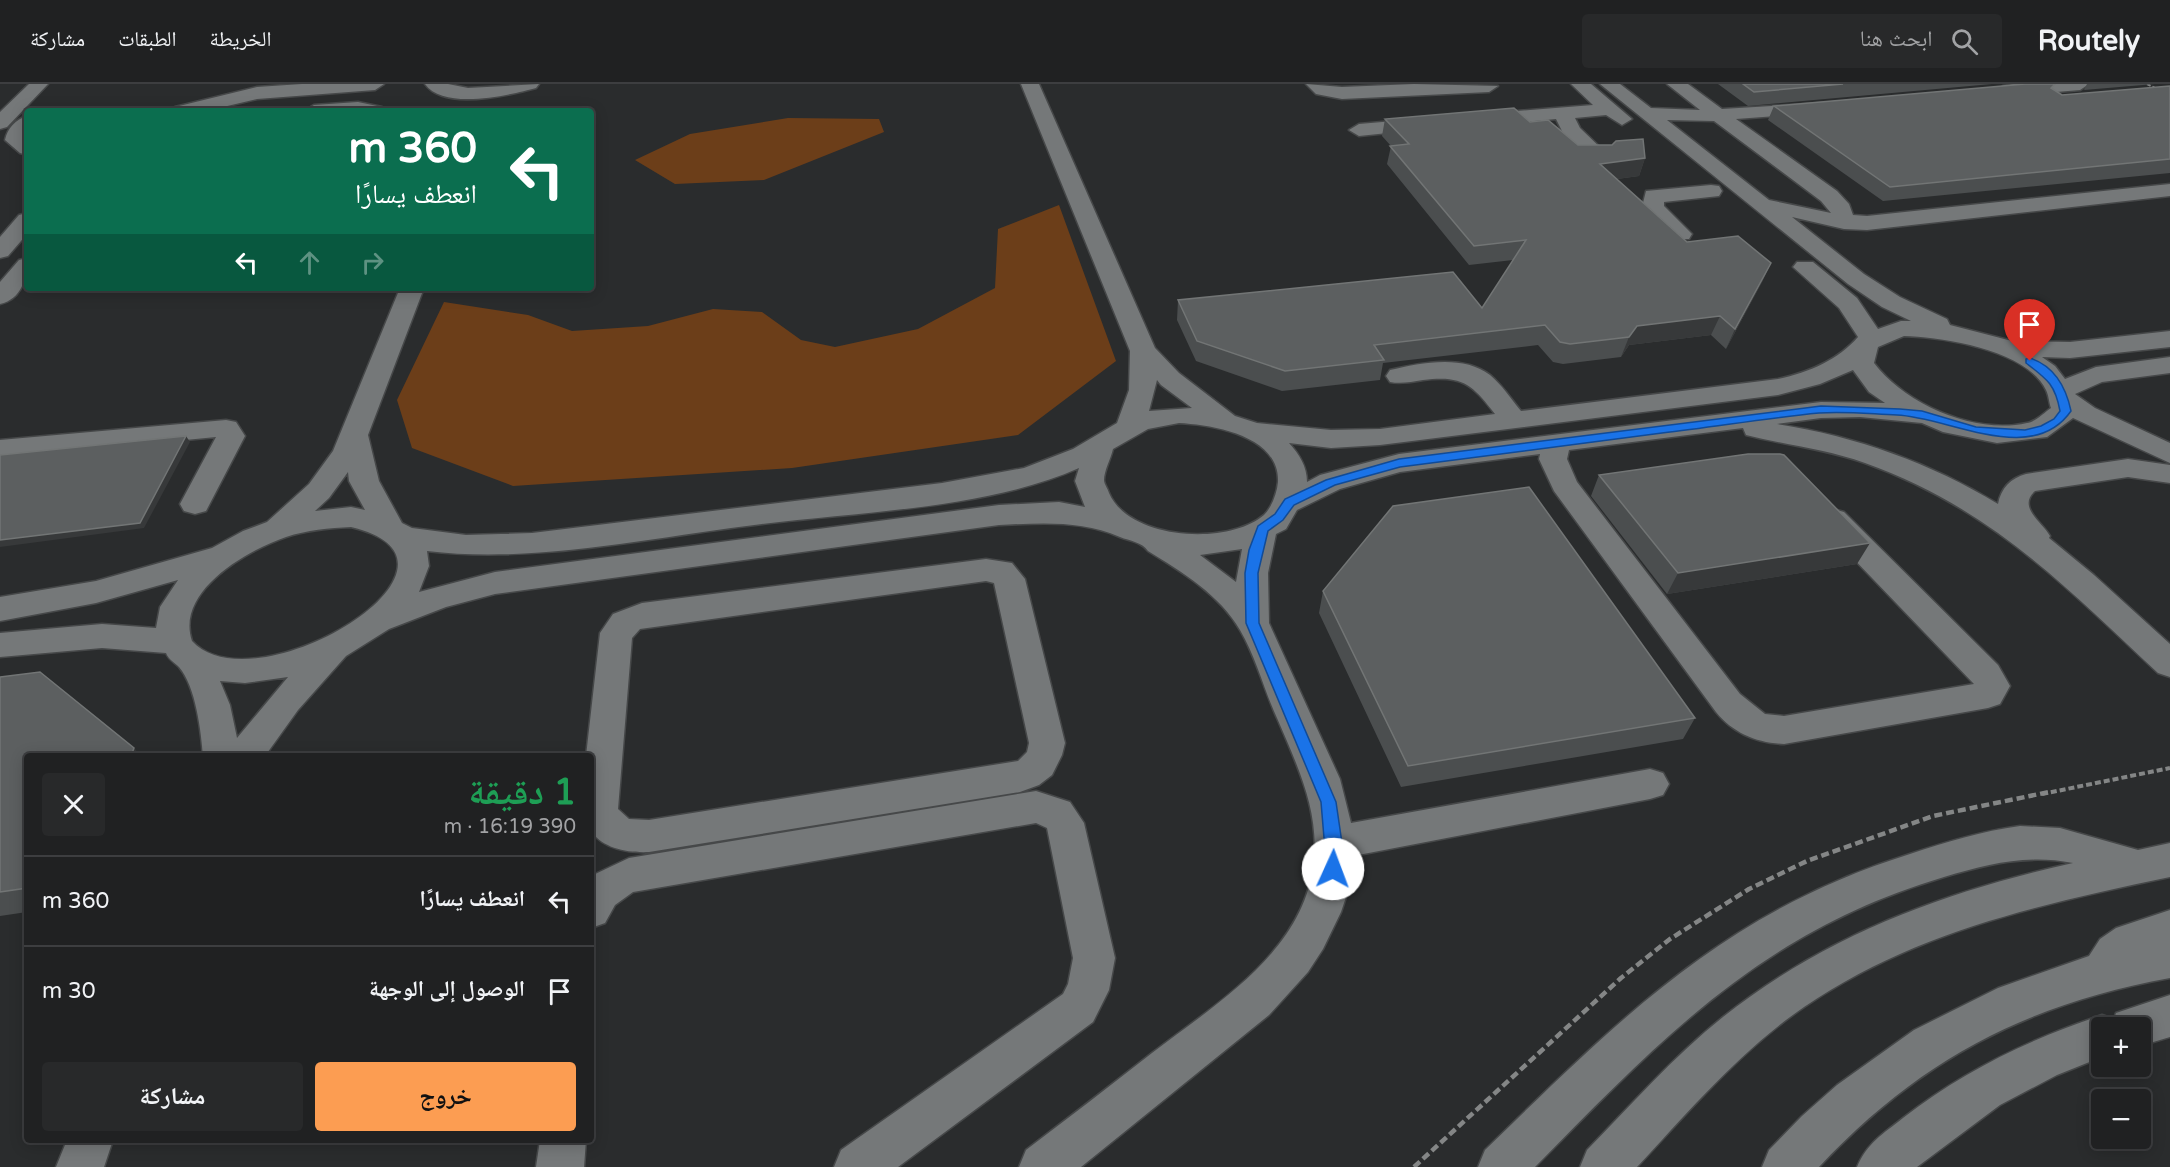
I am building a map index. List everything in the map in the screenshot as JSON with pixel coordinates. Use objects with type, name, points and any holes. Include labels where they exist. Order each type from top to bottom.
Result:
[{"type":"street","points":[[0,123],[39,84]]},
{"type":"street","points":[[184,102],[257,93],[375,84]]},
{"type":"street","points":[[1030,84],[1143,351],[1145,366],[1142,395],[1129,426]]},
{"type":"street","points":[[1315,84],[1323,90],[1342,93],[1489,86]]},
{"type":"street","points":[[1580,84],[1729,205]]},
{"type":"street","points":[[1609,84],[1872,290],[1913,313],[2006,348],[2049,375],[2063,394],[2085,414],[2170,454]]},
{"type":"street","points":[[1676,84],[1830,196],[1841,209],[1844,222]]},
{"type":"street","points":[[436,87],[493,92],[525,85]]},
{"type":"street","points":[[489,108],[525,85]]},
{"type":"street","points":[[436,87],[463,98],[469,108]]},
{"type":"street","points":[[41,108],[57,91]]},
{"type":"street","points":[[1992,99],[2086,91]]},
{"type":"street","points":[[1645,113],[1719,116],[1836,105]]},
{"type":"street","points":[[1359,130],[1610,109]]},
{"type":"street","points":[[1563,113],[1570,131],[1599,157]]},
{"type":"street","points":[[1739,130],[1821,122]]},
{"type":"street","points":[[24,125],[16,134],[15,140],[24,148]]},
{"type":"street","points":[[0,155],[24,151]]},
{"type":"street","points":[[1759,203],[1844,222],[1877,222],[2170,190]]},
{"type":"street","points":[[1681,234],[1653,207],[1654,196],[1711,191]]},
{"type":"street","points":[[0,251],[24,223]]},
{"type":"street","points":[[1792,256],[1848,303],[1865,345],[1861,368],[1873,384],[1894,400],[1922,415]]},
{"type":"street","points":[[0,297],[24,269]]},
{"type":"street","points":[[276,530],[319,491],[347,453],[411,291]]},
{"type":"street","points":[[1255,431],[1305,438],[1355,439],[1778,387],[1826,373],[1865,345],[1900,328],[1930,328],[1962,333]]},
{"type":"street","points":[[2006,348],[2070,350],[2170,339]]},
{"type":"street","points":[[1143,351],[1178,386],[1225,419],[1255,431],[1269,440],[1289,463],[1293,476],[1290,502]]},
{"type":"street","points":[[2063,394],[2096,375],[2170,365]]},
{"type":"street","points":[[1399,376],[1446,370],[1469,375],[1481,381],[1513,419]]},
{"type":"street","points":[[1150,538],[1189,544],[1221,543],[1243,538],[1279,517],[1290,502],[1330,483],[1376,468],[1512,448],[1821,410],[1870,410],[1922,415],[1975,431],[2025,433],[2045,429],[2058,421],[2065,411],[2063,394]]},
{"type":"street","points":[[0,609],[96,592],[225,555],[276,530],[327,518],[351,517],[398,532],[466,545],[532,543],[977,487],[1056,467],[1100,446],[1129,426],[1151,418],[1175,415],[1225,419]]},
{"type":"street","points":[[1707,424],[1816,439],[1906,467],[1983,507],[2053,557]]},
{"type":"street","points":[[0,449],[225,428],[231,436],[195,504]]},
{"type":"street","points":[[355,436],[364,481],[413,552],[413,568],[408,585],[395,603],[377,621]]},
{"type":"street","points":[[1557,443],[1553,459],[1564,484],[1728,703],[1745,721],[1758,726],[1784,730],[1988,695],[1993,686],[1986,674],[1816,501]]},
{"type":"street","points":[[1100,446],[1091,460],[1088,477],[1091,493],[1102,509],[1118,523]]},
{"type":"street","points":[[1512,448],[1536,461],[1564,484]]},
{"type":"street","points":[[2170,474],[2128,468],[2026,483],[2013,498],[2014,508],[2020,519],[2053,557],[2170,664]]},
{"type":"street","points":[[0,645],[102,636],[183,650],[213,668],[263,669],[307,659],[339,645],[377,621],[436,598],[495,583],[1019,513],[1079,514],[1118,523],[1150,538],[1206,575],[1253,623],[1322,783],[1328,802],[1334,843],[1333,869],[1327,896],[1316,924],[1301,952],[1279,977],[1254,1001],[1043,1167]]},
{"type":"street","points":[[1253,623],[1252,573],[1262,529]]},
{"type":"street","points":[[770,546],[771,598]]},
{"type":"street","points":[[220,753],[214,706],[204,681],[183,650],[172,626],[176,607],[192,583],[225,555]]},
{"type":"street","points":[[986,570],[1007,575],[1047,743],[1044,758],[1027,774],[1008,778],[649,837],[620,834],[609,828],[599,808],[615,638],[620,626],[642,615],[771,598],[986,570]]},
{"type":"street","points":[[246,753],[286,701],[339,645]]},
{"type":"street","points":[[1334,843],[1650,784]]},
{"type":"street","points":[[594,902],[604,888],[629,875],[1036,807],[1047,808],[1062,818],[1065,823],[1094,958],[1092,977],[1086,995],[1078,1008],[858,1167]]},
{"type":"street","points":[[1502,1167],[1645,1027],[1690,989],[1781,926],[1829,901],[1878,880],[2016,843],[2054,843],[2154,864]]},
{"type":"street","points":[[1604,1167],[1738,1032],[1785,995],[1834,964],[1885,938],[1937,916],[1993,899],[2154,864]]},
{"type":"street","points":[[2104,971],[2112,955],[2122,945],[2136,937],[2170,929]]},
{"type":"street","points":[[1786,1167],[1842,1110],[1889,1072],[1939,1038],[1991,1011],[2035,993],[2104,971],[2170,959]]},
{"type":"street","points":[[2151,1023],[2170,1016]]},
{"type":"street","points":[[2151,1033],[2170,1040]]},
{"type":"street","points":[[1881,1167],[1919,1132],[1969,1096],[2021,1068],[2091,1039]]},
{"type":"street","points":[[80,1167],[89,1143]]},
{"type":"street","points":[[560,1167],[564,1143]]},
{"type":"path","points":[[2147,84],[2163,92]]},
{"type":"shaded area","points":[[788,118],[879,119],[884,132],[764,180],[675,184],[635,160],[690,134]]},
{"type":"shaded area","points":[[1059,205],[1116,361],[1018,435],[792,468],[513,486],[412,448],[397,400],[444,302],[528,315],[572,331],[648,326],[713,309],[762,312],[801,340],[835,347],[918,329],[995,288],[998,229]]},
{"type":"building","points":[[1743,84],[1843,84],[1754,92]]},
{"type":"building","points":[[2025,84],[2055,84],[2051,88],[2062,95],[2170,86],[2170,159],[1890,187],[1774,106]]},
{"type":"building","points":[[1514,108],[1530,122],[1548,120],[1578,145],[1612,145],[1616,141],[1643,139],[1645,158],[1600,164],[1687,242],[1738,236],[1771,263],[1735,329],[1720,316],[1637,326],[1629,337],[1570,344],[1560,342],[1545,325],[1374,345],[1384,360],[1285,371],[1197,341],[1178,300],[1453,272],[1482,308],[1526,240],[1474,246],[1390,146],[1409,144],[1385,119]]},
{"type":"building","points":[[186,436],[140,523],[0,540],[0,455]]},
{"type":"building","points":[[1748,454],[1784,455],[1870,543],[1678,573],[1599,475]]},
{"type":"building","points":[[1529,487],[1695,718],[1408,766],[1323,591],[1393,506]]},
{"type":"building","points":[[40,672],[134,748],[132,753],[24,753],[24,888],[0,892],[0,677]]},
{"type":"route","points":[[1333,869],[1332,822],[1322,783],[1253,623],[1252,573],[1262,529],[1279,517],[1290,502],[1352,475],[1399,463],[1821,410],[1860,409],[1900,412],[1922,415],[1975,431],[2001,434],[2025,433],[2045,429],[2058,421],[2065,411],[2065,399],[2061,390],[2049,375],[2030,361]]}]
